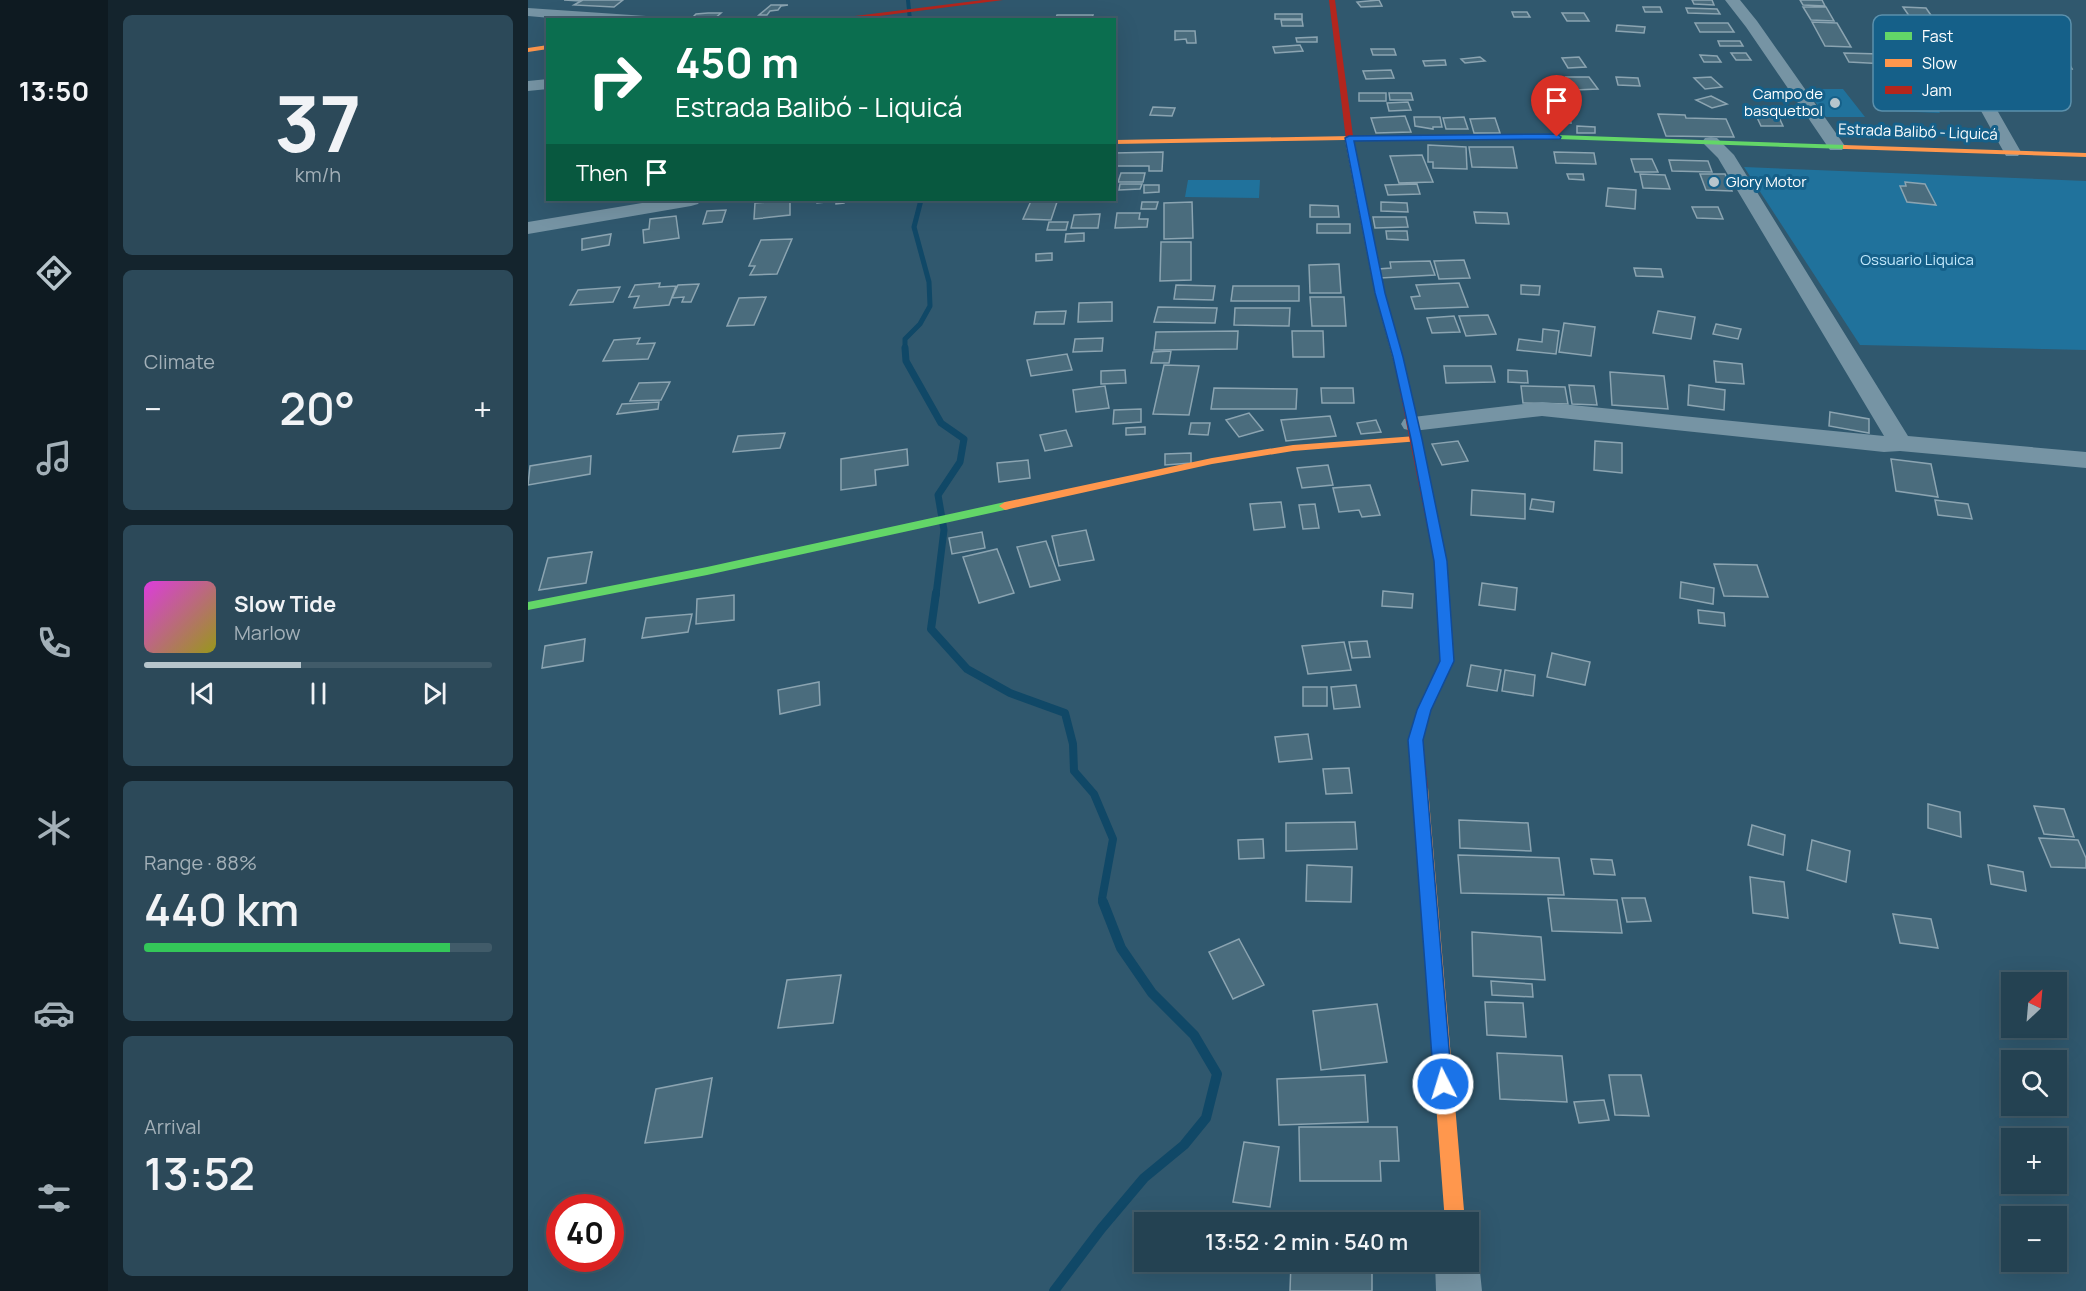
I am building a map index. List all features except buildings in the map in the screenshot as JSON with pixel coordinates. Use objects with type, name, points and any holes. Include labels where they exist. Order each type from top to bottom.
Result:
[{"type":"street","points":[[841,18],[1000,0]]},
{"type":"street","points":[[1332,0],[1349,138],[1380,293],[1415,431],[1440,561],[1447,661],[1424,710],[1416,740],[1454,1212]]},
{"type":"street","points":[[1732,0],[1752,24],[1836,146]]},
{"type":"street","points":[[528,12],[616,18]]},
{"type":"street","points":[[528,50],[546,47]]},
{"type":"street","points":[[528,86],[546,84]]},
{"type":"street","points":[[1989,111],[2012,152]]},
{"type":"street","name":"Estrada Balibó - Liquicá","points":[[1116,142],[1557,137],[2086,155]]},
{"type":"street","points":[[1711,142],[1725,155],[1900,443]]},
{"type":"street","points":[[528,228],[685,201]]},
{"type":"street","points":[[528,606],[911,528],[1212,461],[1415,431],[1542,409],[1884,444],[1900,443],[2086,460]]},
{"type":"street","points":[[1458,1272],[1459,1291]]},
{"type":"green space","name":"Campo de basquetbol","points":[[1806,89],[1843,89],[1865,117],[1826,117]]},
{"type":"green space","points":[[1892,111],[1939,111],[1940,113]]},
{"type":"green space","name":"Ossuario Liquica","points":[[1744,167],[2086,181],[2086,350],[1860,345]]},
{"type":"green space","points":[[1188,180],[1260,180],[1259,198],[1185,197]]},
{"type":"waterway","points":[[908,0],[910,18]]},
{"type":"waterway","points":[[905,348],[905,339],[920,324],[930,306],[929,282],[914,227],[921,201]]},
{"type":"waterway","points":[[905,348],[906,361],[941,423],[964,439],[960,462],[938,495],[944,530],[936,595]]},
{"type":"waterway","points":[[936,593],[931,629],[967,669],[1010,693],[1065,713],[1073,744],[1074,771],[1094,794],[1113,839],[1102,899],[1104,903]]},
{"type":"waterway","points":[[1054,1291],[1101,1229],[1144,1178],[1184,1145],[1206,1118],[1217,1074],[1194,1035],[1152,993],[1121,948],[1103,902]]},
{"type":"traffic: fast","points":[[1460,137],[1557,137],[1846,147]]},
{"type":"traffic: fast","points":[[528,606],[707,571],[1005,506]]},
{"type":"traffic: slow","points":[[528,50],[546,47]]},
{"type":"traffic: slow","points":[[1116,142],[1349,138],[1380,293],[1399,362]]},
{"type":"traffic: slow","points":[[1846,147],[2086,155]]},
{"type":"traffic: slow","points":[[1005,506],[1212,461],[1293,448],[1416,439]]},
{"type":"traffic: slow","points":[[1420,788],[1454,1212]]},
{"type":"traffic: jam","points":[[843,18],[1000,0]]},
{"type":"traffic: jam","points":[[1332,0],[1349,138],[1460,137]]},
{"type":"traffic: jam","points":[[1399,362],[1440,561],[1447,661],[1424,710],[1416,740],[1420,788]]},
{"type":"place","name":"Campo de basquetbol","points":[[1835,103]]},
{"type":"place","name":"Glory Motor","points":[[1714,182]]},
{"type":"route","points":[[1443,1084],[1416,740],[1424,710],[1447,661],[1440,561],[1424,471],[1398,357],[1380,293],[1349,138],[1557,137]]}]
